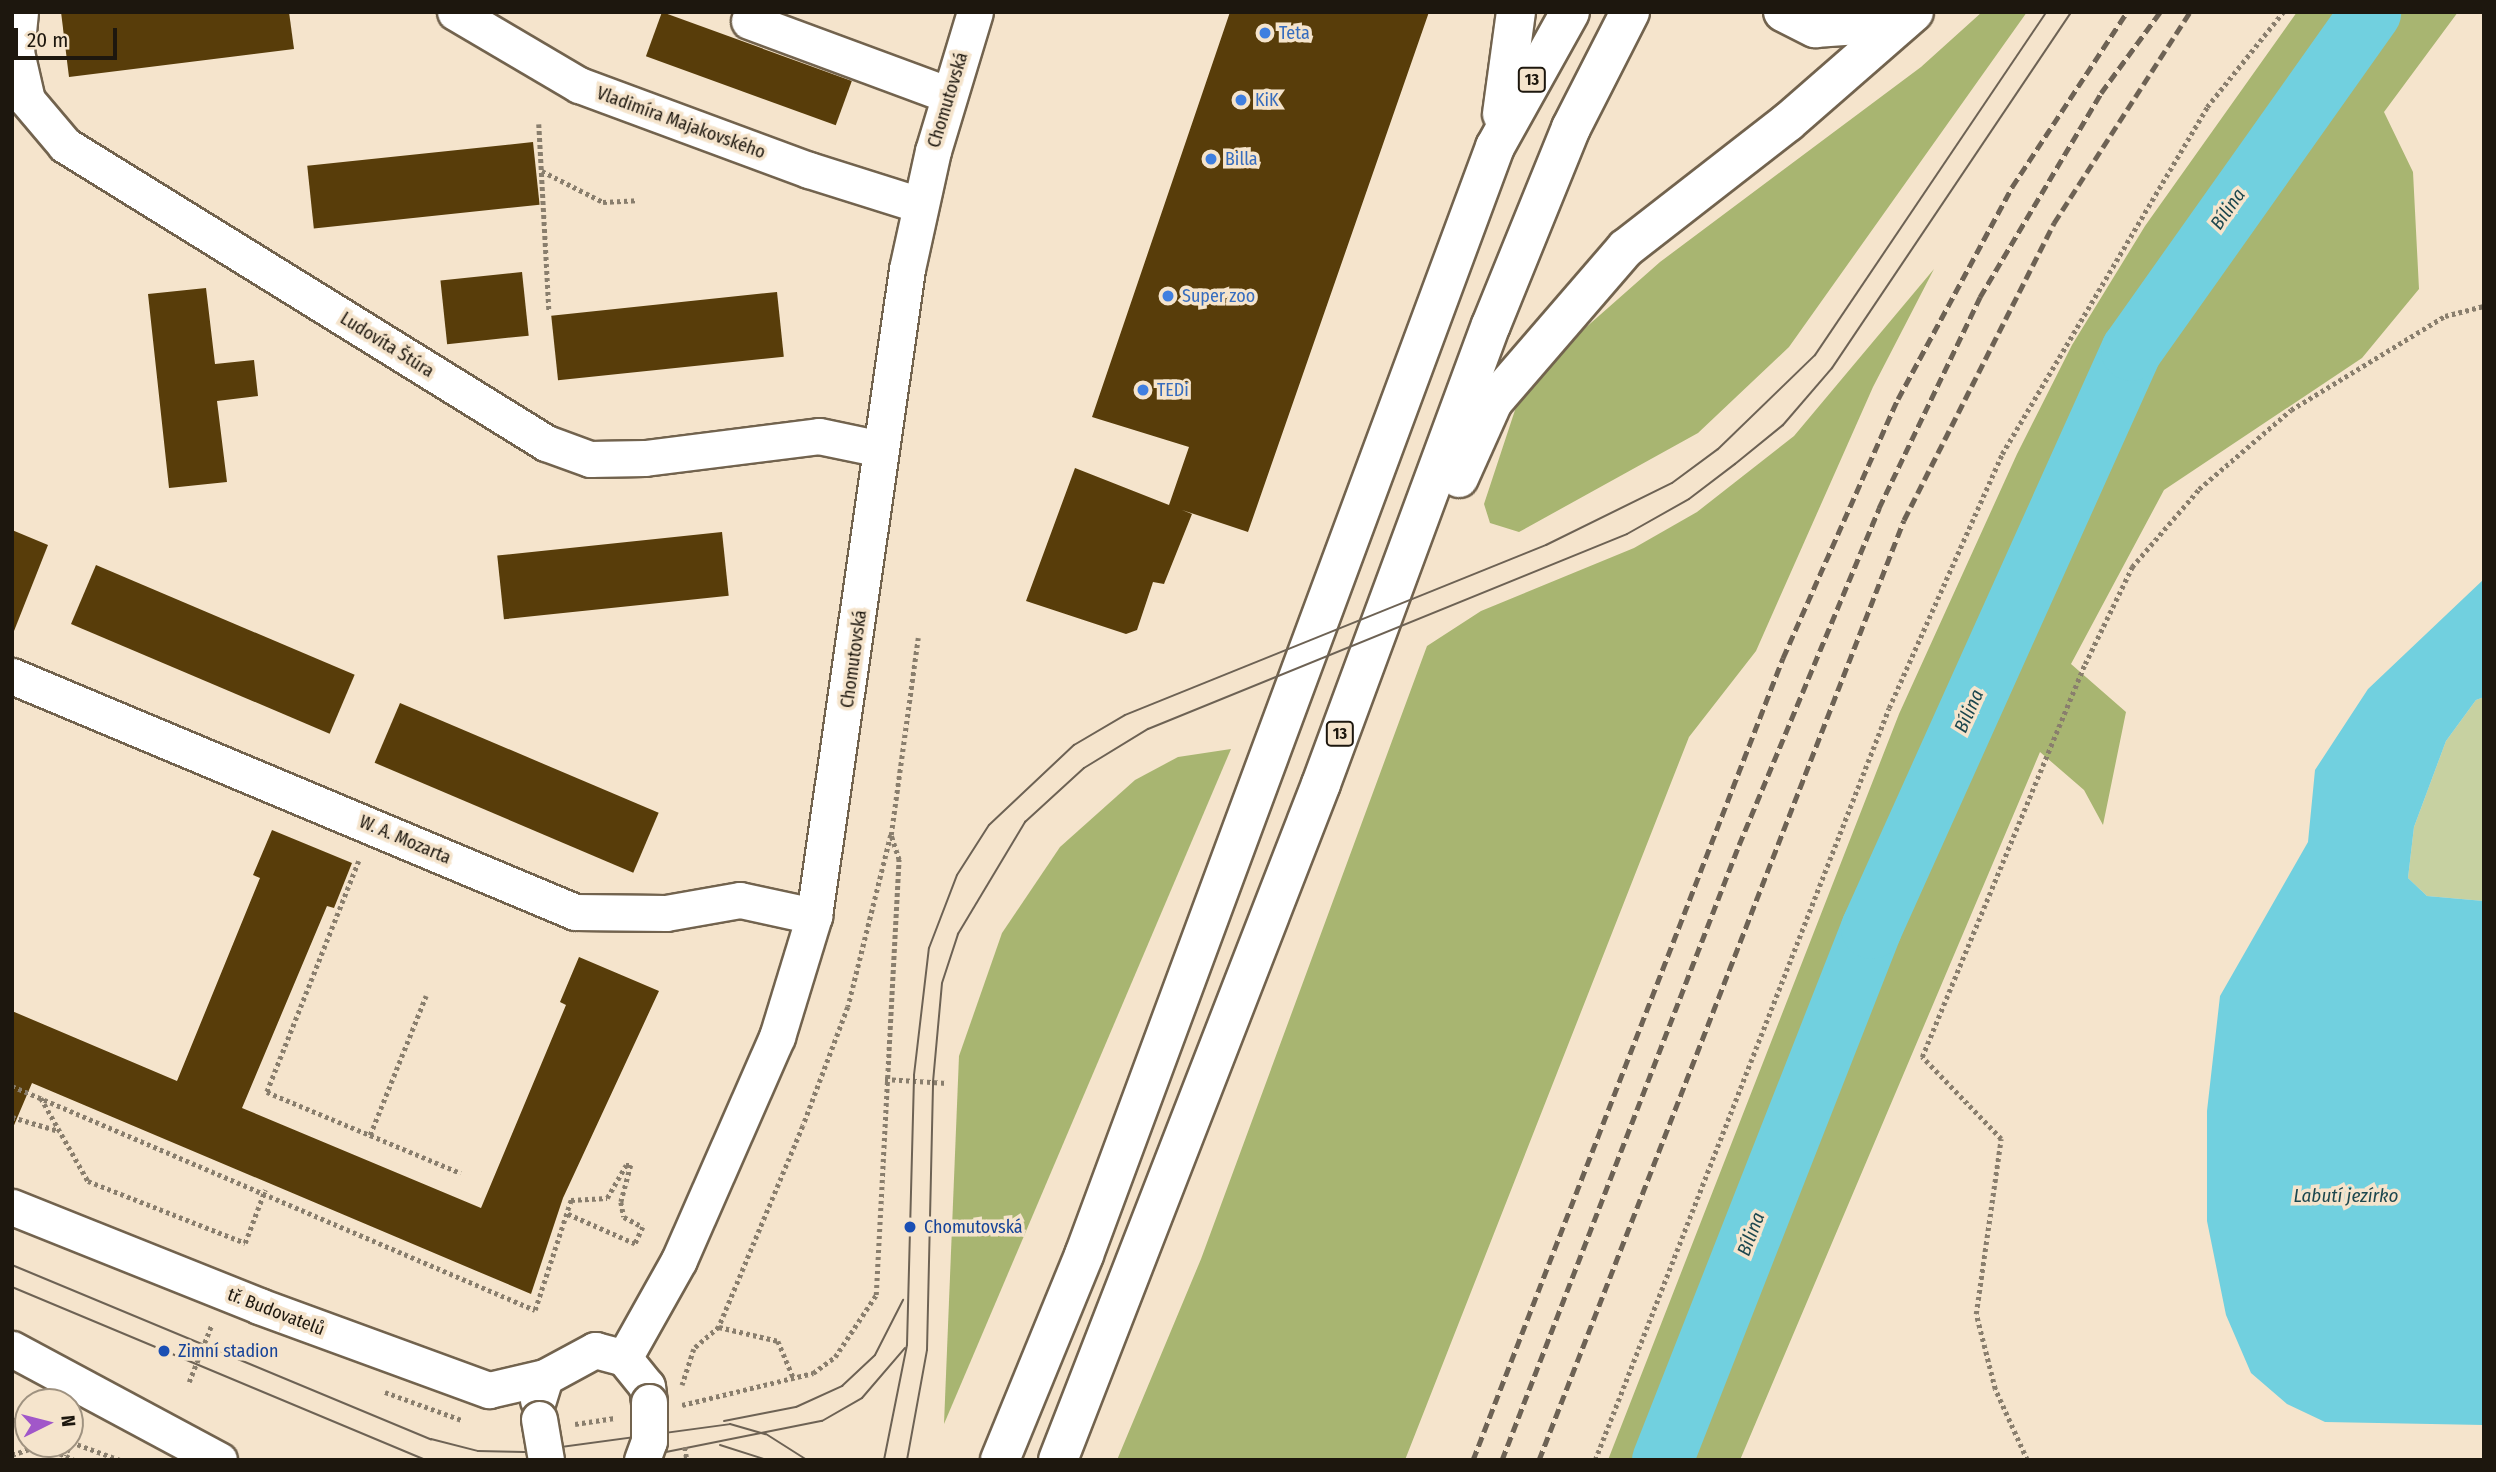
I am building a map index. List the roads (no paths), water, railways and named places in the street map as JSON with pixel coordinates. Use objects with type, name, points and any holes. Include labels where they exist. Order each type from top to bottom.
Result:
[{"type":"highway","points":[[1495,148],[1516,12]]},
{"type":"highway","name":"13","points":[[1000,1460],[1089,1242],[1495,148],[1570,12]]},
{"type":"highway","name":"13","points":[[1058,1460],[1321,784],[1491,325],[1571,128],[1630,12]]},
{"type":"highway","points":[[1783,12],[1815,28],[1908,17]]},
{"type":"highway","points":[[1321,784],[1493,402],[1626,248],[1788,122],[1908,17]]},
{"type":"street","name":"Ludovíta Štúra","points":[[20,12],[16,52],[27,100],[65,145],[546,443],[590,459],[645,458],[818,436],[881,449]]},
{"type":"street","name":"Vladimíra Majakovského","points":[[455,12],[579,85],[809,170],[920,205]]},
{"type":"street","name":"Chomutovská","points":[[624,1358],[680,1260],[777,1037],[814,916],[881,449],[920,205],[949,95],[975,12]]},
{"type":"street","points":[[748,21],[949,95]]},
{"type":"street","name":"W. A. Mozarta","points":[[12,676],[575,912],[666,914],[740,900],[814,916]]},
{"type":"street","name":"tř. Budovatelů","points":[[12,1207],[489,1390],[545,1377]]},
{"type":"street","points":[[12,1349],[219,1460]]},
{"type":"street","points":[[546,1460],[539,1419],[545,1377],[595,1350],[624,1358],[648,1387],[663,1400],[650,1453]]},
{"type":"water","name":"Labutí jezírko","points":[[2484,579],[2484,697],[2476,700],[2446,741],[2414,827],[2408,878],[2427,896],[2484,901],[2484,1425],[2325,1422],[2287,1404],[2251,1373],[2226,1315],[2207,1221],[2207,1111],[2220,996],[2308,842],[2315,770],[2368,689]]},
{"type":"waterway","name":"Bílina","points":[[1662,1460],[1871,928],[2131,350],[2370,12]]},
{"type":"tram line","points":[[884,1460],[907,1345],[914,1075],[929,948],[957,875],[989,825],[1074,745],[1125,715],[1546,545],[1672,483],[1718,449],[1815,355],[2046,12]]},
{"type":"tram line","points":[[907,1460],[927,1350],[933,1082],[942,983],[958,934],[1025,822],[1084,768],[1148,729],[1627,534],[1689,499],[1735,464],[1783,425],[1832,368],[2071,12]]},
{"type":"tram line","points":[[12,1265],[431,1439],[478,1451],[524,1452],[730,1424],[766,1434],[807,1460]]},
{"type":"tram line","points":[[12,1287],[426,1460]]},
{"type":"tram line","points":[[724,1421],[796,1407],[842,1386],[875,1355],[903,1300]]},
{"type":"tram line","points":[[626,1460],[822,1421],[862,1398],[905,1348]]},
{"type":"tram line","points":[[720,1445],[767,1460]]},
{"type":"railway","points":[[1473,1460],[1783,658],[1898,399],[2012,187],[2127,12]]},
{"type":"railway","points":[[1502,1460],[1739,845],[1879,508],[1980,297],[2101,93],[2160,12]]},
{"type":"railway","points":[[1539,1460],[1904,520],[2054,223],[2190,12]]},
{"type":"place","name":"Teta","points":[[1265,33]]},
{"type":"place","name":"KiK","points":[[1241,100]]},
{"type":"place","name":"Billa","points":[[1211,159]]},
{"type":"place","name":"Super zoo","points":[[1168,296]]},
{"type":"place","name":"TEDi","points":[[1143,390]]},
{"type":"place","name":"Chomutovská","points":[[910,1227]]},
{"type":"place","name":"Zimní stadion","points":[[164,1351]]}]
